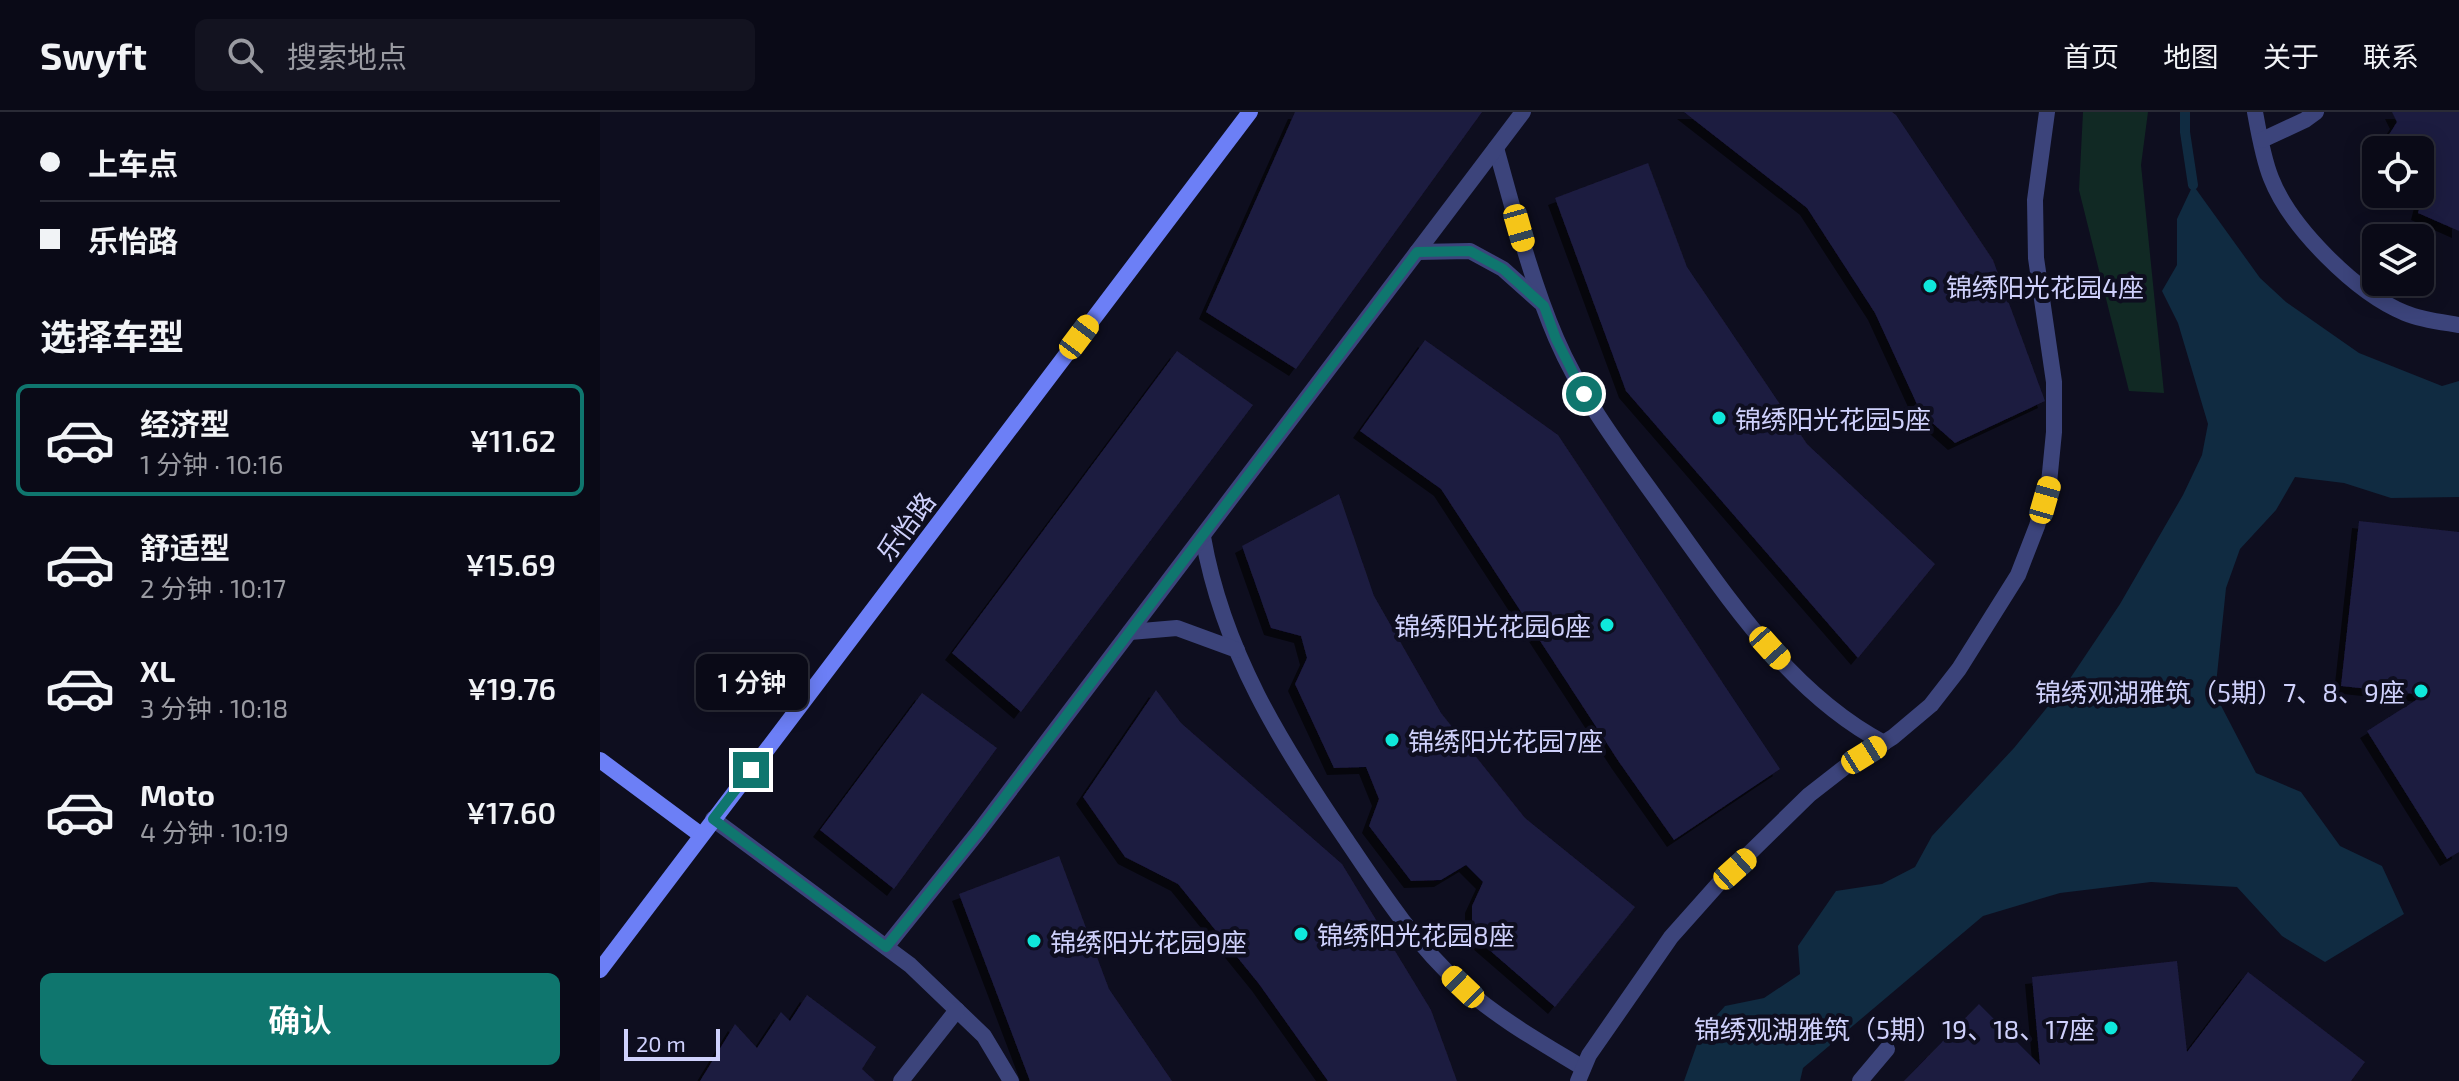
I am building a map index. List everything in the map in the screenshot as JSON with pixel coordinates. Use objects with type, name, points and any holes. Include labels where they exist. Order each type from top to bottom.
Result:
[{"type":"street","name":"乐怡路","points":[[600,970],[1250,112]]},
{"type":"street","points":[[886,947],[979,831],[1523,112]]},
{"type":"street","points":[[1203,537],[1220,611],[1268,716],[1393,911],[1463,987],[1580,1074],[1614,1018],[1671,937],[1720,882],[1809,795],[1845,767],[1884,743],[1931,705],[1959,669],[2018,575],[2049,483],[2054,432],[2054,382],[2036,258],[2035,200],[2047,112]]},
{"type":"street","points":[[2255,112],[2271,178],[2284,205],[2334,265],[2402,312],[2459,325]]},
{"type":"street","points":[[2262,140],[2316,112]]},
{"type":"street","points":[[1496,148],[1534,282],[1556,339],[1584,394],[1729,598],[1770,648],[1808,688],[1854,728],[1884,743]]},
{"type":"street","points":[[1417,252],[1470,251],[1503,269],[1544,306]]},
{"type":"street","points":[[1130,632],[1177,628],[1237,650]]},
{"type":"street","points":[[600,760],[701,835]]},
{"type":"street","points":[[713,819],[910,965],[984,1036],[1011,1081]]},
{"type":"street","points":[[901,1081],[957,1010]]},
{"type":"street","points":[[1860,1081],[1887,1049]]},
{"type":"green space","points":[[2083,112],[2148,112],[2141,165],[2164,393],[2129,391],[2079,190]]},
{"type":"water","points":[[2193,185],[2260,278],[2286,302],[2359,353],[2442,386],[2459,381],[2459,497],[2391,498],[2344,483],[2295,477],[2276,510],[2240,549],[2226,588],[2215,694],[2256,773],[2301,792],[2340,846],[2382,866],[2404,914],[2325,962],[2282,936],[2237,887],[2151,882],[2060,893],[1983,916],[1803,1068],[1800,1081],[1684,1081],[1701,1033],[1725,1006],[1764,998],[1800,974],[1798,946],[1836,891],[1882,884],[1915,867],[1932,836],[2014,748],[2067,683],[2120,604],[2183,495],[2202,455],[2208,424],[2178,323],[2162,291],[2177,265],[2177,219]]},
{"type":"building","points":[[1295,112],[1482,112],[1296,369],[1206,312]]},
{"type":"building","name":"锦绣阳光花园4座","points":[[1684,112],[1892,112],[1896,115],[1993,260],[2045,401],[1955,443],[1921,413],[1875,313],[1807,208]]},
{"type":"building","points":[[2392,112],[2459,112],[2459,231],[2418,213],[2419,208],[2434,208],[2434,136],[2388,136],[2397,122]]},
{"type":"building","name":"锦绣阳光花园5座","points":[[1648,163],[1687,267],[1807,444],[1935,564],[1858,658],[1626,391],[1555,198]]},
{"type":"building","name":"锦绣阳光花园6座","points":[[1425,340],[1558,435],[1780,769],[1674,840],[1619,762],[1441,489],[1360,431]]},
{"type":"building","points":[[1177,351],[1253,405],[1021,712],[952,653]]},
{"type":"building","name":"锦绣阳光花园7座","points":[[1339,494],[1374,596],[1441,713],[1525,818],[1635,907],[1555,1007],[1472,935],[1472,906],[1483,882],[1466,865],[1441,880],[1411,881],[1369,826],[1379,799],[1366,767],[1334,768],[1295,684],[1307,658],[1301,636],[1271,628],[1242,546]]},
{"type":"building","name":"锦绣观湖雅筑（5期）7、8、9座","points":[[2359,521],[2459,532],[2459,852],[2447,859],[2367,731],[2424,695],[2341,686]]},
{"type":"building","name":"锦绣阳光花园8座","points":[[1156,690],[1181,723],[1342,864],[1431,1010],[1457,1081],[1328,1081],[1259,984],[1178,884],[1125,857],[1083,797]]},
{"type":"building","points":[[922,693],[997,748],[894,889],[820,830]]},
{"type":"building","name":"锦绣阳光花园9座","points":[[1059,856],[1109,989],[1172,1081],[1030,1081],[959,894]]},
{"type":"building","name":"锦绣观湖雅筑（5期）19、18、17座","points":[[2177,961],[2187,1052],[2248,972],[2365,1062],[2351,1081],[1904,1081],[1979,1004],[2040,1065],[2032,977]]},
{"type":"building","points":[[807,995],[876,1047],[862,1069],[875,1081],[700,1081],[735,1024],[757,1048],[781,1012],[790,1021]]},
{"type":"waterway","points":[[2185,112],[2193,185]]},
{"type":"place","name":"锦绣阳光花园4座","points":[[1930,286]]},
{"type":"place","name":"锦绣阳光花园5座","points":[[1719,418]]},
{"type":"place","name":"锦绣阳光花园6座","points":[[1607,625]]},
{"type":"place","name":"锦绣观湖雅筑（5期）7、8、9座","points":[[2421,691]]},
{"type":"place","name":"锦绣阳光花园7座","points":[[1392,740]]},
{"type":"place","name":"锦绣阳光花园8座","points":[[1301,934]]},
{"type":"place","name":"锦绣阳光花园9座","points":[[1034,941]]},
{"type":"place","name":"锦绣观湖雅筑（5期）19、18、17座","points":[[2111,1028]]},
{"type":"route","points":[[751,770],[713,819],[886,947],[979,831],[1417,252],[1470,251],[1503,269],[1544,306],[1556,339],[1584,394]]}]
